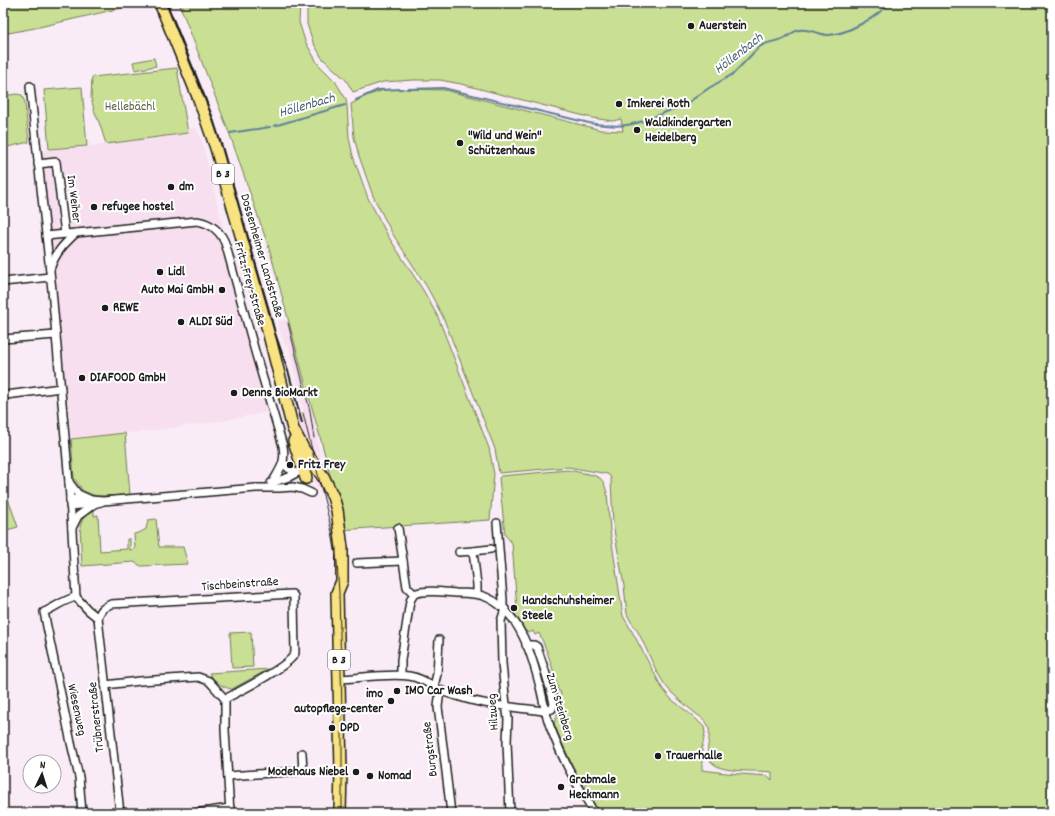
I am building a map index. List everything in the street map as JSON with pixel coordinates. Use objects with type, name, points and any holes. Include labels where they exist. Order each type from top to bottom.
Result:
[{"type":"main road","name":"Dossenheimer Landstraße","points":[[160,3],[199,99],[216,148],[262,308],[293,429],[294,443],[304,473],[317,476],[328,497],[335,504]]},
{"type":"main road","name":"Dossenheimer Landstraße","points":[[293,429],[306,453],[329,486],[335,504],[342,548],[342,581],[337,593],[341,770],[340,813]]},
{"type":"street","points":[[30,86],[61,388],[69,482],[76,597],[98,618]]},
{"type":"street","name":"Im Weiher","points":[[38,164],[56,162],[65,234]]},
{"type":"street","name":"Fritz-Frey-Straße","points":[[46,236],[196,221],[204,222],[212,226],[225,241],[283,446],[284,463]]},
{"type":"street","points":[[50,274],[55,256],[64,243],[76,233]]},
{"type":"street","points":[[3,282],[50,274]]},
{"type":"street","points":[[3,339],[56,335]]},
{"type":"street","points":[[6,395],[61,388]]},
{"type":"street","name":"Dossenheimer Landstraße","points":[[304,473],[306,453]]},
{"type":"street","points":[[272,483],[284,463],[288,468],[304,473]]},
{"type":"street","points":[[256,488],[304,473]]},
{"type":"street","points":[[293,487],[301,483],[304,473]]},
{"type":"street","points":[[69,482],[78,494],[92,502]]},
{"type":"street","points":[[70,503],[256,488],[293,487],[311,493]]},
{"type":"street","points":[[72,528],[78,516],[92,502]]},
{"type":"street","points":[[497,523],[504,608]]},
{"type":"street","points":[[398,528],[407,587],[414,594],[410,601],[401,675]]},
{"type":"street","points":[[459,552],[492,548]]},
{"type":"street","points":[[473,551],[477,594]]},
{"type":"street","points":[[357,563],[403,561]]},
{"type":"street","name":"Zum Steinberg","points":[[414,594],[418,592],[477,594],[492,600],[504,608],[515,622],[523,637],[535,670],[548,723],[563,758],[594,813]]},
{"type":"street","name":"Tischbeinstraße","points":[[98,618],[104,607],[111,604],[292,594],[294,596],[294,656],[285,664],[265,677],[225,699]]},
{"type":"street","name":"Wiesenweg","points":[[76,597],[67,599],[52,609],[44,612],[79,777],[82,813]]},
{"type":"street","name":"Hilzweg","points":[[504,608],[501,628],[502,663],[508,719],[507,742],[510,813]]},
{"type":"street","name":"Trübnerstraße","points":[[98,618],[120,813]]},
{"type":"street","name":"Burgstraße","points":[[438,640],[438,707],[451,813]]},
{"type":"street","points":[[339,679],[401,675],[411,676],[421,679],[437,688],[469,700],[485,704],[550,710],[553,708],[554,704],[537,647],[534,645],[526,645]]},
{"type":"street","points":[[105,685],[198,677],[209,681],[225,699],[225,730],[230,811],[195,813]]},
{"type":"street","points":[[228,776],[303,771],[302,754]]},
{"type":"shaded area","points":[[196,128],[202,141],[268,412],[222,421],[150,431],[71,438],[40,151],[100,145],[189,133],[188,129]]},
{"type":"shaded area","points":[[289,319],[316,428],[325,493],[316,487],[301,426],[303,410],[288,345],[285,346],[277,322]]},
{"type":"green space","points":[[3,3],[143,3],[3,34]]},
{"type":"green space","points":[[179,3],[300,3],[299,22],[305,41],[318,64],[335,81],[346,99],[349,138],[353,156],[368,198],[388,236],[423,290],[438,317],[489,448],[494,474],[490,520],[339,530],[328,466],[270,251],[230,135]]},
{"type":"green space","points":[[308,3],[1052,3],[1052,813],[599,813],[585,787],[587,778],[577,775],[554,724],[561,703],[561,695],[560,691],[558,691],[555,676],[542,640],[539,633],[535,635],[533,631],[529,633],[524,630],[514,613],[517,609],[512,543],[505,535],[499,478],[501,476],[568,470],[593,475],[600,478],[604,483],[607,493],[610,530],[623,616],[662,688],[671,699],[704,727],[705,733],[702,748],[702,770],[768,776],[772,780],[772,772],[720,768],[710,761],[708,756],[709,728],[707,723],[672,693],[661,680],[638,632],[627,614],[624,586],[613,524],[611,478],[608,474],[568,467],[499,473],[495,449],[443,317],[427,287],[392,233],[373,196],[354,137],[351,104],[366,96],[384,90],[445,90],[601,130],[623,131],[621,119],[613,121],[592,118],[461,84],[440,80],[383,82],[353,92],[346,80],[322,58],[313,42],[307,24]]},
{"type":"green space","points":[[154,58],[156,66],[135,70],[133,62]]},
{"type":"green space","name":"Hellebächl","points":[[177,68],[188,133],[106,144],[91,98],[92,77]]},
{"type":"green space","points":[[82,87],[87,146],[49,149],[44,90]]},
{"type":"green space","points":[[16,94],[22,95],[25,103],[29,142],[3,148],[3,96]]},
{"type":"green space","points":[[125,433],[130,495],[96,496],[83,491],[74,478],[71,439]]},
{"type":"green space","points":[[6,493],[18,527],[3,531],[3,494]]},
{"type":"green space","points":[[94,510],[94,516],[98,515],[100,551],[127,549],[127,539],[130,539],[130,550],[135,549],[134,534],[146,529],[148,520],[156,519],[159,547],[183,547],[188,564],[141,566],[134,562],[82,566],[80,526],[88,511]]},
{"type":"green space","points":[[251,632],[253,667],[232,668],[230,633]]},
{"type":"green space","points":[[269,669],[232,689],[219,684],[209,673]]},
{"type":"waterway","name":"Höllenbach","points":[[646,120],[686,104],[733,74],[762,45],[783,39],[799,30],[806,30],[827,35],[842,32],[861,24],[877,14],[889,3]]},
{"type":"waterway","name":"Höllenbach","points":[[408,89],[443,88],[589,123],[610,126],[622,126],[643,121]]},
{"type":"waterway","name":"Höllenbach","points":[[356,100],[378,90],[402,89]]},
{"type":"waterway","name":"Höllenbach","points":[[274,126],[345,105]]},
{"type":"waterway","name":"Höllenbach","points":[[230,133],[270,127]]},
{"type":"tram line","points":[[288,323],[310,411],[314,438]]},
{"type":"tram line","points":[[303,413],[332,532],[337,562],[342,711],[342,813]]},
{"type":"railway","points":[[166,3],[212,116],[275,333],[289,374],[302,423]]},
{"type":"place","name":"Auerstein","points":[[691,26]]},
{"type":"place","name":"Imkerei Roth","points":[[619,104]]},
{"type":"place","name":"Waldkindergarten Heidelberg","points":[[637,130]]},
{"type":"place","name":"\"Wild und Wein\" Schützenhaus","points":[[460,143]]},
{"type":"place","name":"dm","points":[[171,187]]},
{"type":"place","name":"refugee hostel","points":[[94,207]]},
{"type":"place","name":"Lidl","points":[[160,272]]},
{"type":"place","name":"Auto Mai GmbH","points":[[222,290]]},
{"type":"place","name":"REWE","points":[[105,308]]},
{"type":"place","name":"ALDI Süd","points":[[181,322]]},
{"type":"place","name":"DIAFOOD GmbH","points":[[82,378]]},
{"type":"place","name":"Denns BioMarkt","points":[[234,393]]},
{"type":"place","name":"Fritz Frey","points":[[290,465]]},
{"type":"place","name":"Handschuhsheimer Steele","points":[[514,608]]},
{"type":"place","name":"IMO Car Wash","points":[[397,691]]},
{"type":"place","name":"imo autopflege-center","points":[[391,701]]},
{"type":"place","name":"DPD","points":[[332,728]]},
{"type":"place","name":"Trauerhalle","points":[[658,756]]},
{"type":"place","name":"Modehaus Niebel","points":[[356,772]]},
{"type":"place","name":"Nomad","points":[[370,776]]},
{"type":"place","name":"Grabmale Heckmann","points":[[561,787]]}]
